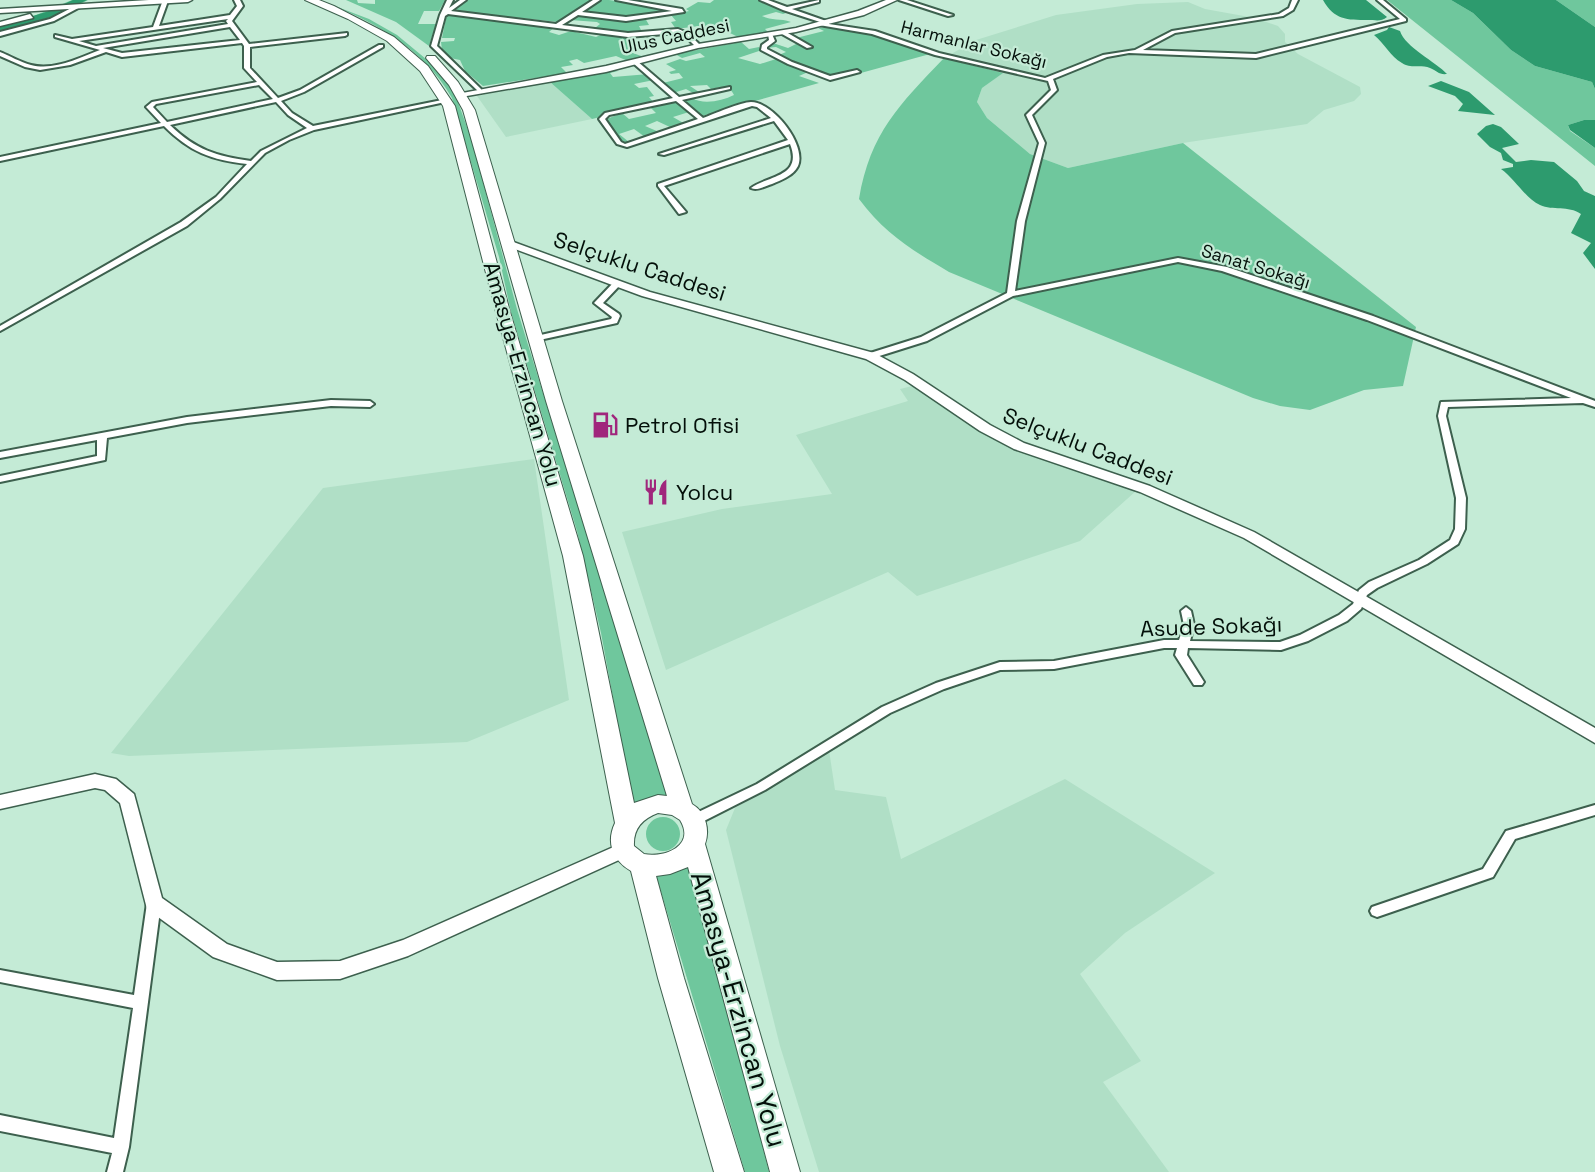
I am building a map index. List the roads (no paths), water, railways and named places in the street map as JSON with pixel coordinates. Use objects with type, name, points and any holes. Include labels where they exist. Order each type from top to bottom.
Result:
[{"type":"highway","name":"Amasya-Erzincan Yolu","points":[[310,0],[362,21],[400,45],[454,97],[459,134],[503,312],[573,556],[626,821]]},
{"type":"highway","name":"Amasya-Erzincan Yolu","points":[[332,0],[380,21],[411,41],[433,60],[454,97],[474,124],[535,339],[690,825],[785,1172]]},
{"type":"highway","points":[[633,857],[653,866],[671,864],[682,858],[690,825],[664,803],[651,805],[640,809],[626,821],[621,836],[633,857],[729,1172]]},
{"type":"street","points":[[0,11],[72,4],[188,0]]},
{"type":"street","points":[[237,0],[240,6],[231,17],[231,25],[246,43],[247,68],[290,114],[312,128]]},
{"type":"street","points":[[450,0],[435,48],[479,90]]},
{"type":"street","points":[[445,12],[463,0]]},
{"type":"street","points":[[558,25],[597,0]]},
{"type":"street","points":[[576,13],[626,19],[682,11],[619,0]]},
{"type":"street","name":"Harmanlar Sokağı","points":[[763,0],[824,23],[873,32],[946,56],[1050,80],[1105,56],[1137,50],[1256,56],[1404,20],[1380,0]]},
{"type":"street","name":"Ulus Caddesi","points":[[454,97],[479,90],[635,62],[698,46],[784,33],[873,10],[893,0]]},
{"type":"street","points":[[903,0],[950,15]]},
{"type":"street","points":[[1137,50],[1174,32],[1281,15],[1291,9],[1295,0]]},
{"type":"street","points":[[156,27],[165,1]]},
{"type":"street","points":[[784,9],[817,1],[824,23]]},
{"type":"street","points":[[0,34],[52,20],[72,4]]},
{"type":"street","points":[[668,8],[676,4]]},
{"type":"street","points":[[0,24],[49,8]]},
{"type":"street","points":[[445,12],[628,35],[680,32],[698,46]]},
{"type":"street","points":[[73,40],[231,17]]},
{"type":"street","points":[[94,48],[231,25]]},
{"type":"street","points":[[784,33],[809,47]]},
{"type":"street","points":[[57,36],[104,51],[131,55],[345,34]]},
{"type":"street","points":[[770,35],[772,40],[763,47],[764,50],[790,63],[832,78],[857,72]]},
{"type":"street","points":[[0,159],[276,100],[302,91],[381,46]]},
{"type":"street","points":[[0,54],[31,67],[40,68],[60,65],[104,51]]},
{"type":"street","points":[[635,62],[646,69],[702,120]]},
{"type":"street","points":[[1011,294],[1021,221],[1042,143],[1029,116],[1054,90],[1050,80]]},
{"type":"street","points":[[253,163],[206,156],[193,150],[150,105],[260,82]]},
{"type":"street","points":[[728,88],[607,114],[602,119],[619,143],[625,146],[752,104],[776,118],[792,141],[797,154],[792,169],[754,188]]},
{"type":"street","points":[[0,330],[184,224],[218,198],[263,152],[312,128],[454,97]]},
{"type":"street","points":[[662,154],[776,118]]},
{"type":"street","points":[[682,212],[660,185],[792,141]]},
{"type":"street","name":"Selçuklu Caddesi","points":[[508,243],[617,284],[697,309],[870,356],[909,377],[1005,439],[1145,489],[1219,520],[1281,552],[1595,736]]},
{"type":"street","name":"Sanat Sokağı","points":[[870,356],[924,339],[1011,294],[1178,260],[1197,262],[1370,318],[1589,402]]},
{"type":"street","points":[[535,339],[587,329],[617,319],[598,303],[617,284]]},
{"type":"street","name":"Asude Sokağı","points":[[690,825],[761,787],[886,710],[940,686],[1000,666],[1054,665],[1152,645],[1252,647],[1291,643],[1343,618],[1360,600],[1363,593],[1373,585],[1443,551],[1454,542],[1460,529],[1461,498],[1442,416],[1444,404],[1589,402]]},
{"type":"street","points":[[0,455],[102,435],[208,418],[331,404],[370,404]]},
{"type":"street","points":[[0,479],[102,458],[102,435]]},
{"type":"street","points":[[1186,610],[1189,625],[1182,644],[1181,655],[1198,682]]},
{"type":"street","points":[[2,805],[95,781],[110,784],[128,800],[153,903],[121,1147],[115,1172]]},
{"type":"street","points":[[1377,911],[1488,873],[1511,835],[1595,810]]},
{"type":"street","points":[[153,903],[220,951],[277,971],[340,970],[429,938],[633,857]]},
{"type":"street","points":[[0,976],[140,1003]]},
{"type":"street","points":[[0,1123],[121,1147]]},
{"type":"waterway","points":[[0,29],[50,14],[82,0]]},
{"type":"place","name":"Petrol Ofisi","points":[[605,425]]},
{"type":"place","name":"Yolcu","points":[[656,492]]}]
